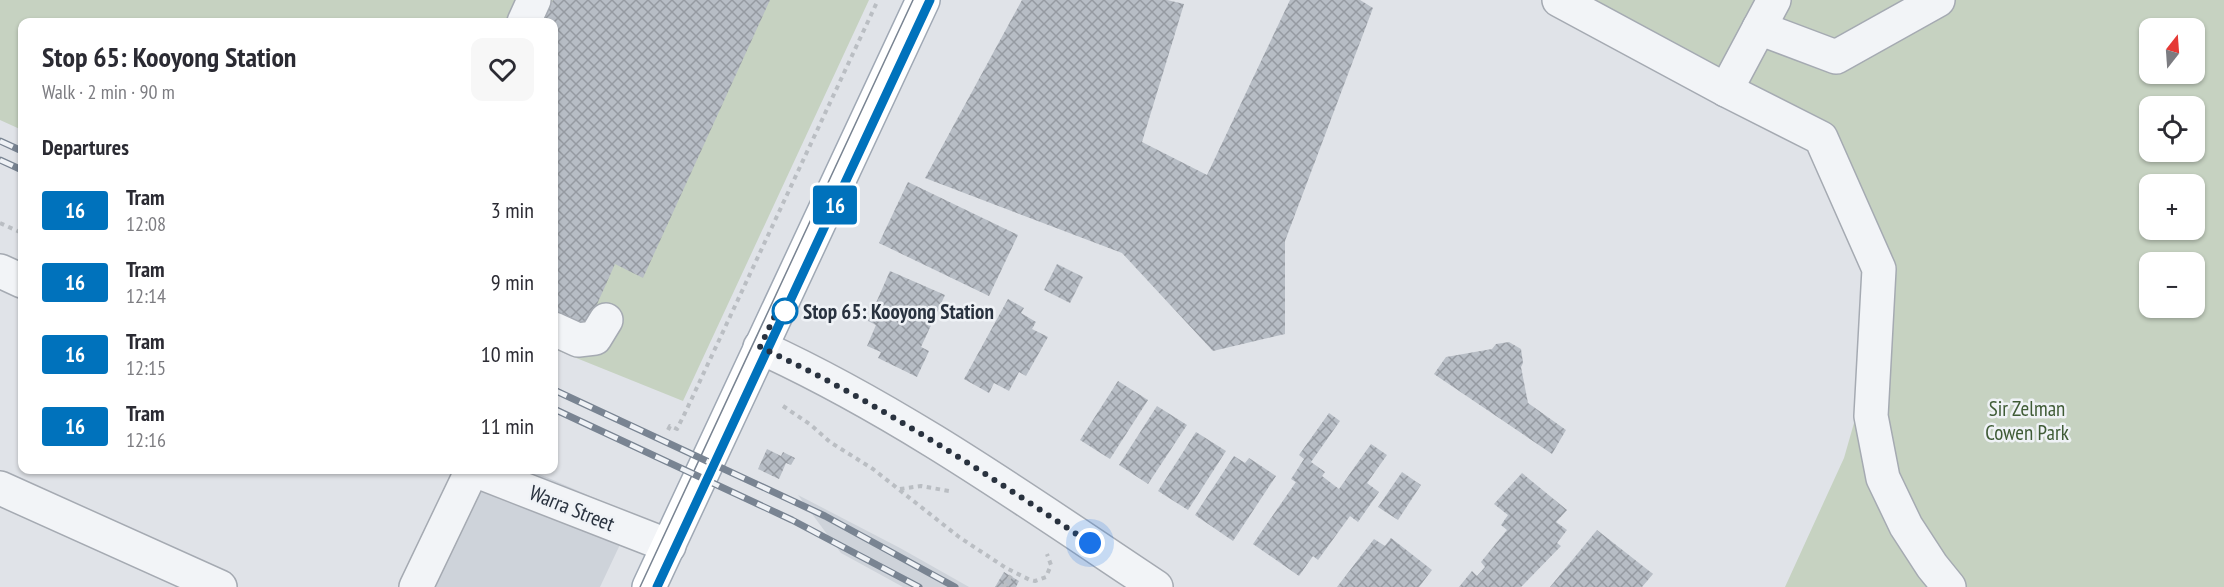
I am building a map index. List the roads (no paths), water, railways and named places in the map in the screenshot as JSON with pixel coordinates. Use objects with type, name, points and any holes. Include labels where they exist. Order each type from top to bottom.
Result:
[{"type":"main road","points":[[649,587],[922,0]]},
{"type":"street","points":[[526,18],[534,0]]},
{"type":"street","points":[[1559,0],[1726,90],[1821,138],[1880,268],[1871,416],[1883,478],[1906,526],[1949,587]]},
{"type":"street","points":[[1726,90],[1774,0]]},
{"type":"street","points":[[1759,28],[1836,57],[1938,0]]},
{"type":"street","points":[[0,271],[18,279]]},
{"type":"street","points":[[558,331],[578,340],[595,338],[606,320]]},
{"type":"street","points":[[760,347],[870,405],[933,442],[1155,587]]},
{"type":"street","points":[[416,587],[471,474]]},
{"type":"street","name":"Warra Street","points":[[483,474],[669,546]]},
{"type":"street","points":[[0,488],[220,587]]},
{"type":"tram line","points":[[640,587],[913,0]]},
{"type":"tram line","points":[[657,587],[930,0]]},
{"type":"tram line","name":"16","points":[[657,587],[930,0]]},
{"type":"railway","points":[[0,141],[18,149]]},
{"type":"railway","points":[[0,160],[18,168]]},
{"type":"railway","points":[[558,392],[825,516],[955,587]]},
{"type":"railway","points":[[558,411],[792,520],[919,587]]},
{"type":"place","name":"Stop 65: Kooyong Station","points":[[785,311]]},
{"type":"park label","name":"Sir Zelman Cowen Park","points":[[2027,420]]}]
